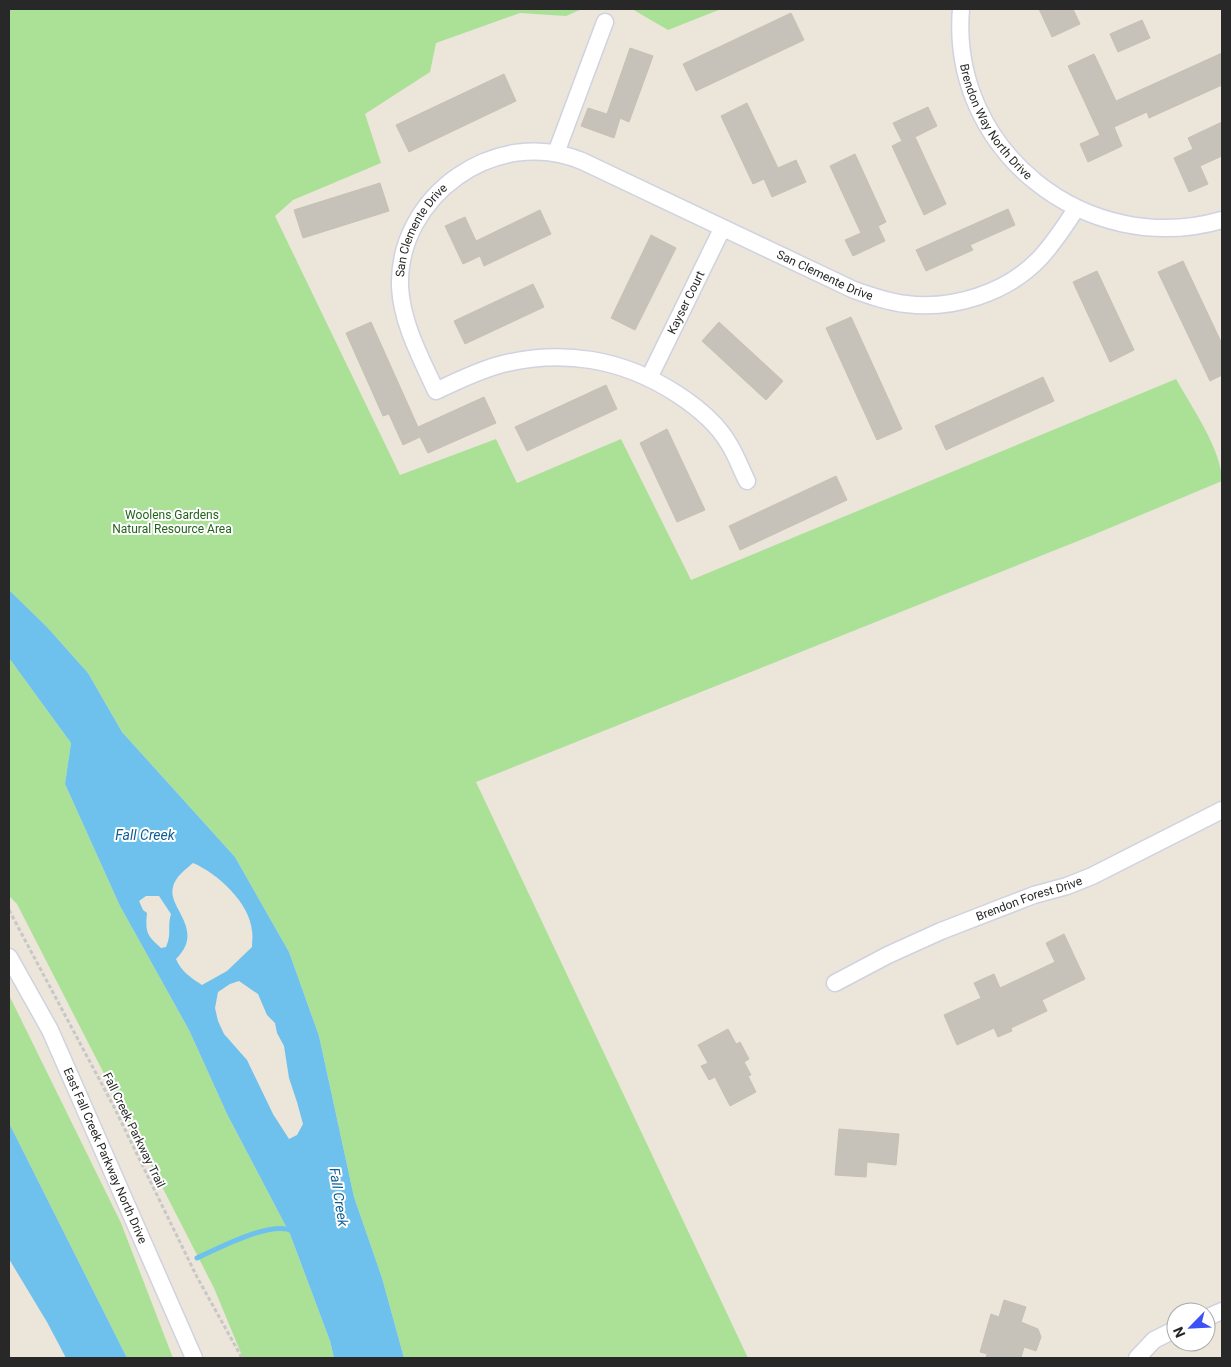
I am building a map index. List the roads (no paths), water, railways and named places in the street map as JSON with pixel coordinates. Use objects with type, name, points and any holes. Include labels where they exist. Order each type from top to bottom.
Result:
[{"type":"street","name":"Brendon Way North Drive","points":[[961,9],[963,59],[971,89],[990,132],[1013,162],[1037,184],[1076,209],[1114,222],[1146,228],[1178,228],[1222,222]]},
{"type":"street","points":[[556,154],[605,22]]},
{"type":"street","name":"San Clemente Drive","points":[[649,378],[627,368],[596,360],[564,357],[540,358],[493,367],[436,390],[412,339],[402,302],[400,286],[402,262],[408,240],[422,211],[442,187],[467,169],[490,159],[512,153],[536,151],[556,154],[582,161],[722,229],[869,296],[908,305],[932,305],[971,298],[994,290],[1014,278],[1040,258],[1076,209]]},
{"type":"street","name":"Kayser Court","points":[[649,378],[722,229]]},
{"type":"street","points":[[649,378],[684,398],[703,413],[730,444],[747,482]]},
{"type":"street","name":"Brendon Forest Drive","points":[[835,983],[888,955],[941,931],[1026,898],[1067,886],[1092,876],[1222,810]]},
{"type":"street","name":"East Fall Creek Parkway North Drive","points":[[9,958],[50,1030],[194,1358]]},
{"type":"street","points":[[1137,1358],[1154,1340],[1166,1334]]},
{"type":"water","name":"Fall Creek","points":[[9,590],[47,627],[88,673],[122,732],[235,857],[289,952],[319,1036],[354,1197],[382,1278],[404,1358],[334,1358],[330,1341],[290,1234],[227,1114],[189,1030],[120,906],[65,784],[71,743],[9,658]],"holes":[[[193,863],[212,874],[231,890],[250,920],[252,947],[227,971],[202,985],[190,977],[176,959],[184,948],[187,929],[175,903],[173,887],[178,877]],[[146,896],[159,896],[171,914],[169,938],[166,947],[161,948],[148,933],[146,925],[147,913],[143,910],[139,901]],[[239,981],[258,994],[267,1015],[275,1023],[277,1033],[284,1046],[289,1078],[303,1124],[297,1135],[289,1139],[273,1114],[247,1060],[224,1034],[218,1021],[215,1008],[218,992],[230,984]]]},
{"type":"water","points":[[9,1123],[127,1358],[66,1358],[9,1259]]},
{"type":"waterway","points":[[197,1258],[231,1242],[259,1232],[272,1229],[293,1231]]},
{"type":"park label","name":"Woolens Gardens Natural Resource Area","points":[[172,522]]}]
